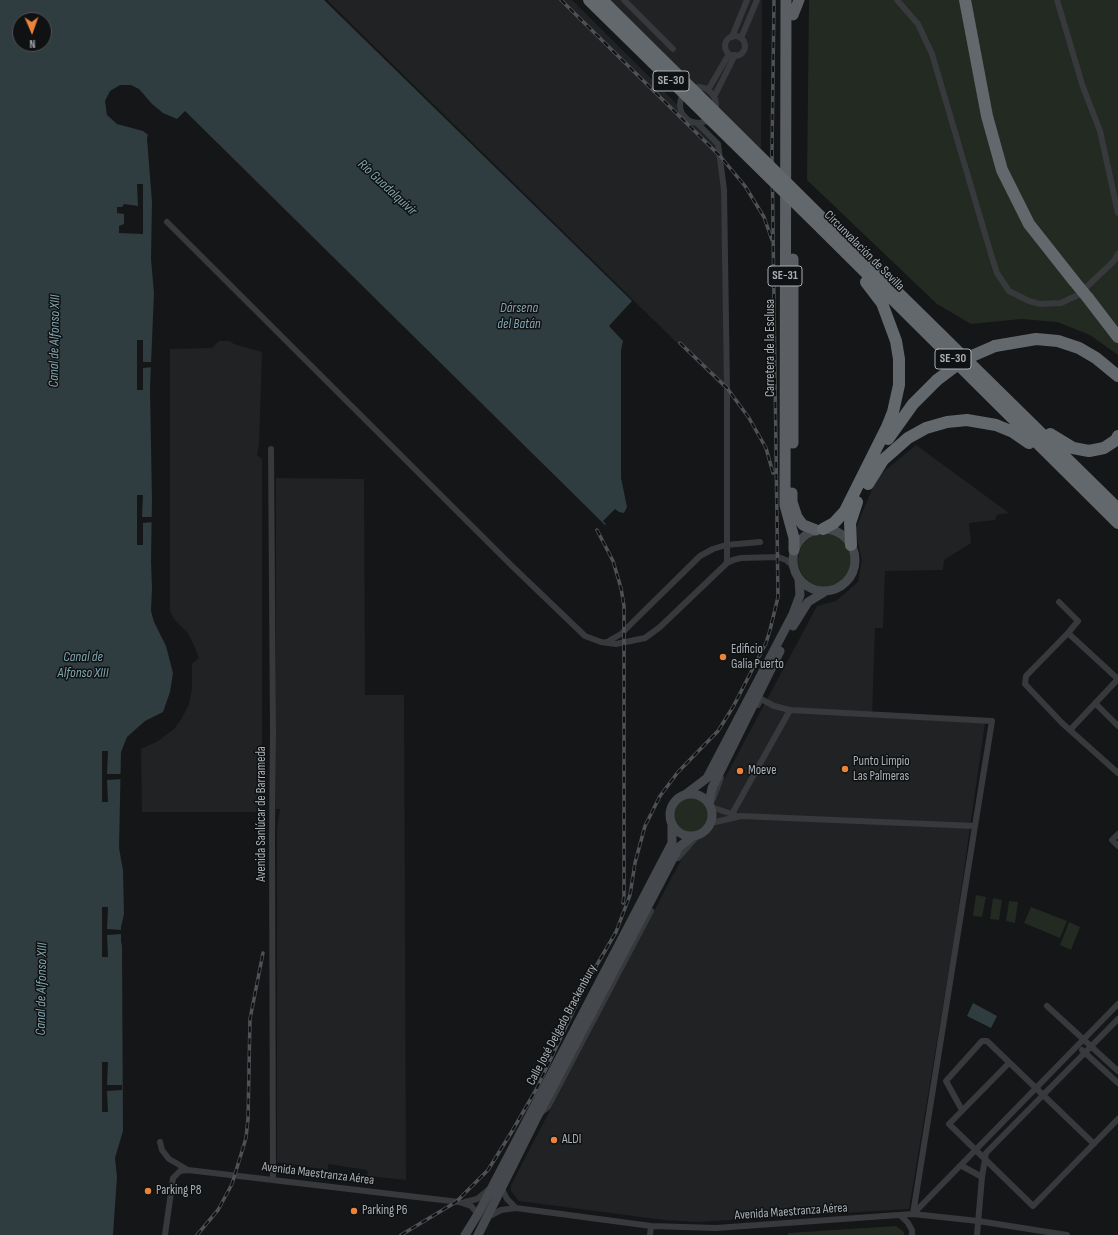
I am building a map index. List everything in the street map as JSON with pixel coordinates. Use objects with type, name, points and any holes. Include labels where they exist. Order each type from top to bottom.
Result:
[{"type":"highway","name":"Circunvalación de Sevilla","points":[[589,0],[1015,407],[1118,509]]},
{"type":"highway","name":"Circunvalación de Sevilla","points":[[602,0],[822,223],[844,252],[1118,523]]},
{"type":"highway","name":"Carretera de la Esclusa","points":[[786,0],[785,505],[794,538],[794,550]]},
{"type":"highway","name":"Carretera de la Esclusa","points":[[794,0],[792,502],[797,517],[803,524],[819,530]]},
{"type":"highway","points":[[793,15],[799,0]]},
{"type":"highway","points":[[965,0],[987,116],[1002,170],[1029,224],[1118,336]]},
{"type":"highway","points":[[844,252],[882,303],[896,341],[899,359],[899,384],[892,412],[870,471],[854,507],[850,523],[851,545]]},
{"type":"highway","points":[[819,530],[834,524],[845,511],[898,422],[913,404],[937,380],[965,359],[995,346],[1036,339],[1058,341],[1079,348],[1118,376]]},
{"type":"highway","points":[[1107,367],[1118,383]]},
{"type":"highway","points":[[1015,407],[1057,439],[1073,448],[1090,451],[1104,448],[1118,436]]},
{"type":"highway","points":[[870,471],[908,438],[926,428],[947,422],[967,420],[996,425],[1013,432],[1060,467]]},
{"type":"main road","points":[[819,530],[837,532],[845,537],[851,545],[855,557],[851,575],[843,584],[826,591],[808,602],[781,649],[712,788],[710,806],[711,823],[706,830],[696,836],[680,833],[672,824],[670,814],[672,806],[679,797],[686,794],[707,778],[714,765],[793,614],[800,595],[799,579],[793,566],[794,550],[802,538],[819,530]]},
{"type":"main road","points":[[799,579],[808,587],[826,591]]},
{"type":"main road","points":[[686,794],[701,796],[710,806]]},
{"type":"main road","name":"Calle José Delgado Brackenbury","points":[[478,1235],[482,1216],[672,843],[672,824]]},
{"type":"main road","name":"Calle José Delgado Brackenbury","points":[[497,1186],[536,1119],[679,848],[696,836]]},
{"type":"main road","name":"Calle José Delgado Brackenbury","points":[[465,1235],[482,1216]]},
{"type":"street","points":[[624,0],[673,49]]},
{"type":"street","points":[[732,37],[746,0]]},
{"type":"street","points":[[708,90],[732,54],[741,53],[744,48],[741,38],[757,0]]},
{"type":"street","points":[[897,0],[918,24],[932,54],[993,261],[997,273],[1006,286],[1018,296],[1029,301],[1051,305],[1061,303],[1078,295],[1114,261],[1118,254]]},
{"type":"street","points":[[1057,0],[1081,82],[1100,131],[1118,213]]},
{"type":"street","points":[[732,54],[725,45],[727,39],[732,37],[741,38]]},
{"type":"street","points":[[714,98],[732,54]]},
{"type":"street","points":[[697,123],[707,121],[714,113],[716,103],[708,90],[696,87],[690,89],[681,98],[680,105],[686,119],[697,123],[718,144],[724,190],[728,388],[726,563]]},
{"type":"street","points":[[167,222],[577,630],[592,640],[624,643],[645,638],[654,633],[726,563],[741,558],[778,557],[786,560],[793,566]]},
{"type":"street","name":"Avenida Sanlúcar de Barrameda","points":[[271,449],[274,732],[272,838],[273,1180]]},
{"type":"street","points":[[607,642],[621,634],[700,556],[713,549],[726,545],[760,542]]},
{"type":"street","points":[[1058,602],[1078,621],[1026,676],[1025,684],[1070,730],[1118,773]]},
{"type":"street","points":[[1068,632],[1118,679],[1070,730]]},
{"type":"street","points":[[781,649],[761,699],[723,773],[710,806],[741,816],[975,826]]},
{"type":"street","points":[[761,699],[774,706],[790,710],[992,721],[913,1214]]},
{"type":"street","points":[[1095,703],[1118,726]]},
{"type":"street","points":[[732,814],[790,710]]},
{"type":"street","points":[[711,823],[741,816]]},
{"type":"street","points":[[1118,834],[1112,840],[1118,846]]},
{"type":"street","points":[[913,1214],[976,1152],[1118,1004]]},
{"type":"street","points":[[1047,1006],[1118,1071]]},
{"type":"street","points":[[977,1235],[982,1177],[986,1153],[1118,1019]]},
{"type":"street","points":[[962,1110],[946,1081],[982,1041],[987,1041],[1042,1096],[1094,1144]]},
{"type":"street","points":[[1078,1047],[1118,1083]]},
{"type":"street","points":[[1009,1063],[949,1124],[984,1160],[1033,1206],[1118,1119]]},
{"type":"street","points":[[160,1142],[162,1150],[169,1159],[188,1170]]},
{"type":"street","points":[[962,1166],[982,1177]]},
{"type":"street","name":"Avenida Maestranza Aérea","points":[[165,1235],[173,1178],[176,1174],[188,1170],[459,1202]]},
{"type":"street","points":[[459,1202],[477,1199],[497,1186],[516,1208]]},
{"type":"street","points":[[459,1202],[468,1204],[482,1216]]},
{"type":"street","name":"Avenida Maestranza Aérea","points":[[482,1216],[501,1210],[516,1208],[652,1226],[716,1228],[913,1214],[978,1221],[1046,1233],[1067,1235]]},
{"type":"street","points":[[901,1216],[908,1223],[912,1230],[912,1235]]},
{"type":"street","points":[[650,1235],[652,1226]]},
{"type":"shaded area","points":[[327,0],[572,0],[715,142],[721,188],[725,384],[723,388]]},
{"type":"shaded area","points":[[610,0],[762,0],[761,149]]},
{"type":"shaded area","points":[[809,0],[1118,0],[1118,355],[1090,335],[1057,322],[1021,319],[971,324],[937,304],[807,180]]},
{"type":"shaded area","points":[[219,341],[230,341],[234,344],[262,352],[259,444],[257,455],[262,459],[262,812],[142,812],[141,749],[158,741],[174,729],[182,718],[189,704],[192,688],[192,664],[199,658],[187,632],[174,619],[170,611],[170,349],[212,348]]},
{"type":"shaded area","points":[[916,445],[1009,513],[997,515],[995,520],[969,523],[971,543],[944,560],[943,570],[885,571],[883,628],[875,628],[872,717],[985,723],[954,939],[909,1209],[697,1222],[664,1220],[519,1201],[511,1191],[511,1185],[665,890],[817,606],[836,601],[858,582],[862,560],[855,530],[877,477]]},
{"type":"shaded area","points":[[276,478],[364,479],[365,695],[404,695],[406,1180],[368,1176],[367,1170],[328,1164],[328,1170],[277,1162],[277,828],[280,809],[276,809]]},
{"type":"shaded area","points":[[825,533],[835,535],[844,541],[850,550],[852,560],[850,570],[844,579],[835,585],[825,587],[815,585],[806,579],[800,570],[798,560],[800,550],[806,541],[815,535]]},
{"type":"shaded area","points":[[688,798],[694,798],[703,803],[707,809],[707,821],[703,827],[694,832],[688,832],[679,827],[674,818],[674,812],[679,803]]},
{"type":"shaded area","points":[[976,895],[986,897],[982,917],[973,916]]},
{"type":"shaded area","points":[[993,898],[1002,900],[999,920],[990,919]]},
{"type":"shaded area","points":[[1009,901],[1018,902],[1015,923],[1006,921]]},
{"type":"shaded area","points":[[1031,907],[1067,921],[1060,938],[1024,923]]},
{"type":"shaded area","points":[[1069,922],[1080,927],[1071,950],[1060,945]]},
{"type":"shaded area","points":[[896,1226],[904,1232],[904,1235],[788,1235],[788,1233]]},
{"type":"water","name":"Canal de Alfonso XIII","points":[[0,0],[324,0],[632,301],[609,326],[623,341],[621,350],[621,478],[627,507],[624,513],[615,509],[603,521],[606,524],[605,525],[185,111],[177,119],[163,113],[152,104],[139,89],[131,85],[120,85],[110,91],[105,101],[107,115],[117,124],[143,131],[148,135],[152,202],[151,259],[154,293],[150,388],[152,501],[151,611],[154,622],[166,646],[173,673],[170,692],[163,712],[145,721],[127,737],[121,752],[119,848],[123,870],[124,914],[121,927],[123,1131],[115,1158],[117,1177],[113,1235],[0,1235]]},
{"type":"water","points":[[973,1003],[997,1016],[991,1028],[967,1016]]},
{"type":"pier","points":[[137,184],[143,184],[143,234],[119,233],[119,226],[124,224],[124,214],[117,213],[117,207],[122,207],[124,204],[138,206]]},
{"type":"pier","points":[[137,340],[143,340],[143,362],[153,362],[153,367],[143,368],[143,390],[137,390]]},
{"type":"pier","points":[[137,495],[143,495],[142,517],[154,517],[154,522],[143,523],[143,545],[137,545]]},
{"type":"pier","points":[[102,751],[108,751],[107,774],[122,774],[122,779],[107,780],[108,802],[102,802]]},
{"type":"pier","points":[[102,907],[108,907],[107,929],[122,930],[122,934],[107,935],[108,957],[102,957]]},
{"type":"pier","points":[[102,1062],[108,1062],[107,1085],[122,1085],[122,1090],[107,1091],[108,1112],[102,1112]]},
{"type":"railway","points":[[561,0],[720,156],[745,186],[764,217],[772,240]]},
{"type":"railway","points":[[401,1235],[456,1202],[488,1170],[511,1133],[537,1088],[588,980],[616,932],[630,895],[635,863],[645,826],[660,796],[678,772],[718,731],[733,707],[766,643],[770,630],[778,597],[772,153],[774,0]]},
{"type":"railway","points":[[680,343],[727,388],[749,418],[766,448],[773,473]]},
{"type":"railway","points":[[597,530],[613,561],[621,588],[624,606],[623,903]]},
{"type":"railway","points":[[197,1235],[218,1210],[232,1184],[246,1138],[248,1119],[250,1019],[263,953]]},
{"type":"place","name":"Edificio Galia Puerto","points":[[723,657]]},
{"type":"place","name":"Punto Limpio Las Palmeras","points":[[845,769]]},
{"type":"place","name":"Moeve","points":[[740,771]]},
{"type":"place","name":"ALDI","points":[[554,1140]]},
{"type":"place","name":"Parking P8","points":[[148,1191]]},
{"type":"place","name":"Parking P6","points":[[354,1211]]},
{"type":"water label","name":"Río Guadalquivir","points":[[387,188]]},
{"type":"water label","name":"Dársena del Batán","points":[[519,316]]}]
